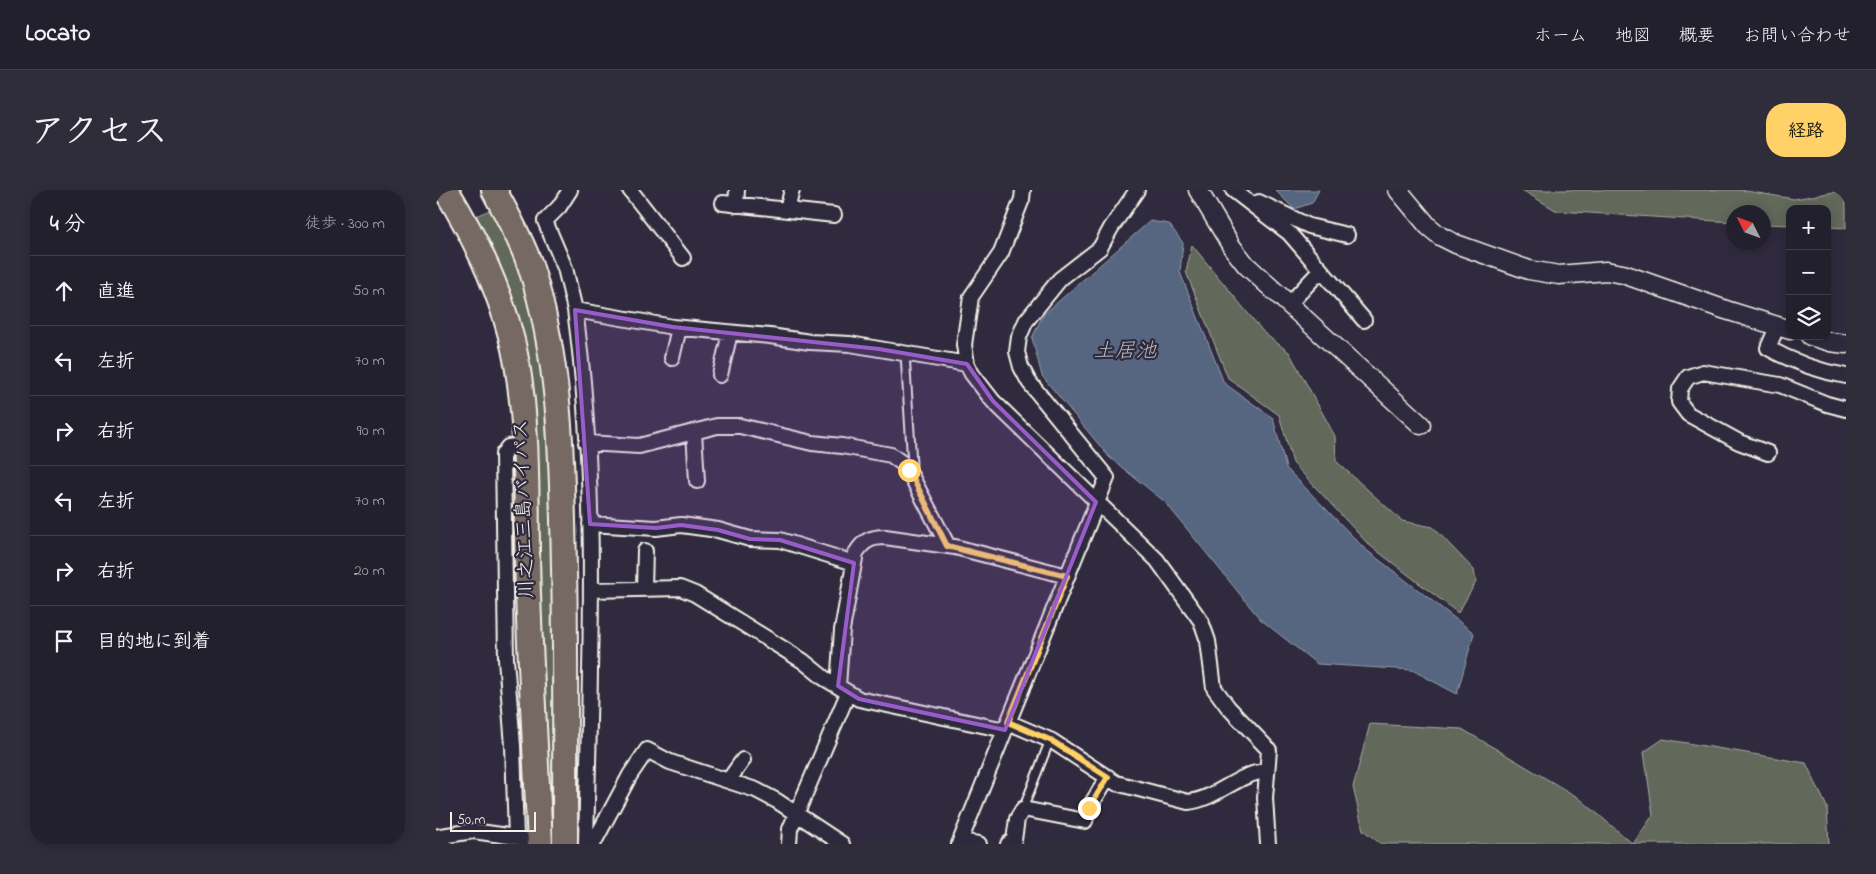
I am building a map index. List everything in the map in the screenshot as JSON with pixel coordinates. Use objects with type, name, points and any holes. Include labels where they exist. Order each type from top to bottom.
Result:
[{"type":"highway","points":[[435,197],[446,190]]},
{"type":"highway","name":"川之江三島バイパス","points":[[446,190],[463,218],[498,292],[509,326],[517,365],[525,445],[528,593],[539,844]]},
{"type":"highway","name":"川之江三島バイパス","points":[[494,190],[517,232],[530,264],[542,307],[554,366],[559,409],[566,683],[565,844]]},
{"type":"street","points":[[570,190],[559,207],[545,221],[565,268],[575,310],[586,443],[592,590],[586,844]]},
{"type":"street","points":[[630,190],[683,258]]},
{"type":"street","points":[[737,190],[729,204],[834,215]]},
{"type":"street","points":[[787,210],[792,190]]},
{"type":"street","points":[[1023,190],[1022,199],[1001,253],[971,297],[964,345],[967,364],[972,374],[993,401],[1157,560],[1201,621],[1208,641],[1214,688],[1227,707],[1269,750],[1265,798],[1268,844]]},
{"type":"street","points":[[979,844],[960,843],[1107,478],[1029,382],[1021,367],[1017,352],[1019,337],[1026,321],[1060,279],[1100,248],[1137,190]]},
{"type":"street","points":[[1198,190],[1241,259],[1421,425]]},
{"type":"street","points":[[1234,190],[1309,226],[1347,235]]},
{"type":"street","points":[[1234,190],[1289,233],[1364,320]]},
{"type":"street","points":[[1398,190],[1428,226],[1440,236],[1456,244],[1529,270],[1559,275],[1605,272],[1623,274],[1783,329],[1768,348],[1792,361],[1825,373],[1846,376]]},
{"type":"street","points":[[1289,304],[1321,270]]},
{"type":"street","points":[[575,310],[679,328],[810,342],[850,344],[967,364]]},
{"type":"street","points":[[672,358],[679,328]]},
{"type":"street","points":[[721,374],[730,333]]},
{"type":"street","points":[[1823,340],[1846,344]]},
{"type":"street","points":[[1768,453],[1739,442],[1688,414],[1679,402],[1680,389],[1689,377],[1703,372],[1780,385],[1827,404],[1846,409]]},
{"type":"street","points":[[586,443],[639,446],[717,426],[740,426],[812,443],[843,446],[891,455],[909,470],[947,546]]},
{"type":"street","points":[[694,432],[697,481]]},
{"type":"street","points":[[516,837],[513,746],[506,659],[503,454],[508,447],[525,445]]},
{"type":"street","points":[[590,524],[656,528],[681,525],[718,530],[750,539],[780,540],[854,563]]},
{"type":"street","points":[[789,844],[790,829],[843,690],[842,630],[856,553],[860,546],[867,540],[876,537],[947,546],[1067,576]]},
{"type":"street","points":[[644,588],[645,551]]},
{"type":"street","points":[[592,590],[680,588],[695,594],[803,661],[843,690],[859,699],[1007,726],[1050,740],[1117,783],[1188,802],[1199,801],[1254,772],[1267,771]]},
{"type":"street","points":[[593,844],[630,776],[647,750],[671,762],[756,790],[842,844]]},
{"type":"street","points":[[728,781],[743,760]]},
{"type":"street","points":[[1009,844],[1014,840],[1017,819],[1023,809],[1085,821],[1089,808],[1108,777]]},
{"type":"street","points":[[435,838],[473,831],[516,837],[539,844]]},
{"type":"lane","points":[[905,354],[911,464],[909,470]]},
{"type":"lane","points":[[1023,809],[1050,740]]},
{"type":"highlighted area","points":[[575,310],[673,327],[879,349],[967,364],[993,401],[1096,502],[1005,730],[859,699],[838,686],[854,563],[780,540],[750,539],[718,530],[681,525],[656,528],[590,524]]},
{"type":"green space","points":[[1522,190],[1740,190],[1794,199],[1846,190],[1846,228],[1831,227],[1831,205],[1786,205],[1786,225],[1771,224],[1771,205],[1726,205],[1726,222],[1557,211]]},
{"type":"green space","points":[[492,209],[511,246],[525,280],[540,331],[556,532],[553,812],[545,813],[499,271],[476,216]]},
{"type":"green space","points":[[1192,245],[1265,334],[1289,352],[1335,436],[1336,461],[1402,521],[1433,527],[1474,570],[1476,582],[1458,613],[1368,544],[1293,463],[1279,415],[1228,378],[1186,272]]},
{"type":"green space","points":[[1370,724],[1462,729],[1579,798],[1633,844],[1381,844],[1363,830],[1353,787]]},
{"type":"green space","points":[[1663,739],[1806,763],[1827,807],[1829,844],[1633,844],[1653,815],[1644,752]]},
{"type":"water","points":[[1275,190],[1319,190],[1312,203],[1294,209]]},
{"type":"water","name":"土居池","points":[[1150,221],[1169,224],[1183,243],[1180,272],[1224,383],[1273,418],[1286,468],[1365,549],[1474,633],[1457,694],[1412,670],[1317,664],[1260,619],[1165,502],[1109,457],[1042,376],[1032,338],[1043,315]]},
{"type":"route","points":[[909,470],[947,546],[1067,576],[1008,722],[1052,741],[1108,777],[1089,808]]}]
